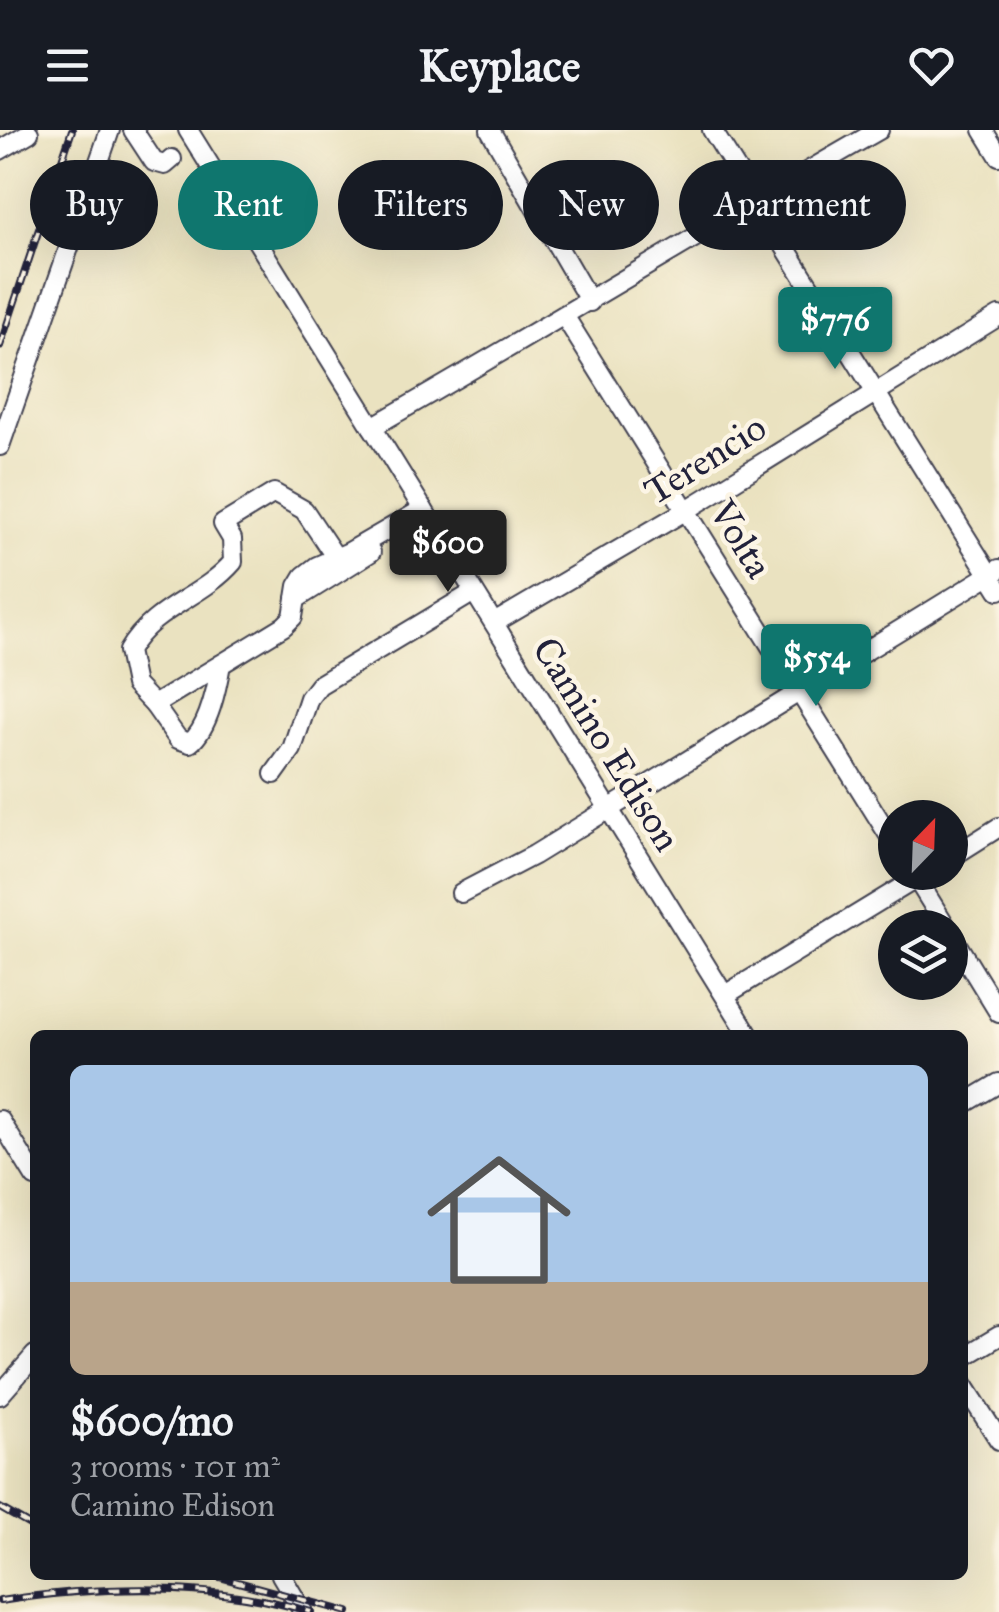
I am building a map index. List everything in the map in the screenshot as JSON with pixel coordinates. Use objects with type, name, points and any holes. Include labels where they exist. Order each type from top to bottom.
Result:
[{"type":"street","points":[[0,446],[110,130]]},
{"type":"street","points":[[133,130],[154,162],[165,166],[172,158]]},
{"type":"street","name":"Camino Edison","points":[[188,130],[746,1030]]},
{"type":"street","points":[[490,130],[590,302]]},
{"type":"street","points":[[712,130],[731,160]]},
{"type":"street","points":[[826,160],[879,130]]},
{"type":"street","points":[[984,130],[999,156]]},
{"type":"street","points":[[0,150],[29,133]]},
{"type":"street","points":[[372,427],[679,247]]},
{"type":"street","points":[[460,893],[534,855],[798,692],[996,578],[787,250]]},
{"type":"street","name":"Terencio","points":[[494,622],[999,316]]},
{"type":"street","name":"Volta","points":[[565,317],[878,817]]},
{"type":"street","points":[[222,664],[195,741],[190,743],[178,739],[135,685],[128,650],[142,629],[160,613],[224,572],[233,562],[232,538],[223,524],[274,493],[304,510],[336,558]]},
{"type":"street","points":[[154,705],[284,626],[293,617],[298,586],[317,566],[422,509]]},
{"type":"street","points":[[296,599],[384,544],[386,530]]},
{"type":"street","points":[[274,774],[292,749],[309,698],[319,685],[474,592]]},
{"type":"street","points":[[968,847],[999,827]]},
{"type":"street","points":[[724,995],[895,890]]},
{"type":"street","points":[[968,963],[999,1013]]},
{"type":"street","points":[[968,1101],[999,1083]]},
{"type":"street","points":[[0,1120],[30,1169]]},
{"type":"street","points":[[968,1354],[999,1336]]},
{"type":"street","points":[[0,1395],[30,1361]]},
{"type":"street","points":[[968,1391],[999,1440]]},
{"type":"street","points":[[284,1580],[304,1612]]},
{"type":"railway","points":[[0,346],[72,130]]},
{"type":"railway","points":[[0,1508],[30,1525]]},
{"type":"railway","points":[[230,1580],[348,1612]]},
{"type":"railway","points":[[0,1601],[156,1589],[235,1595],[311,1612]]}]
